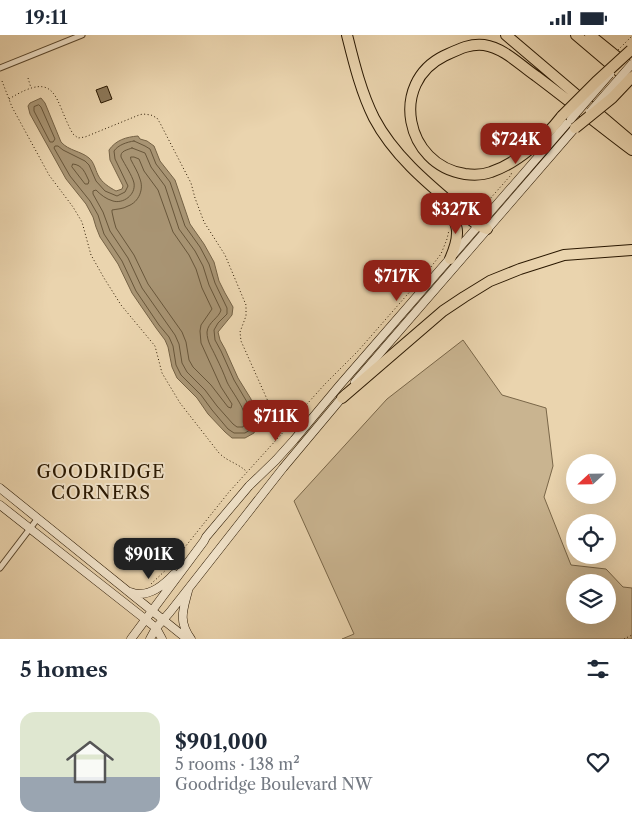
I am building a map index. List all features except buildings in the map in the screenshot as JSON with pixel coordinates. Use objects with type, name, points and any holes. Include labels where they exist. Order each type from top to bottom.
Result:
[{"type":"highway","points":[[346,35],[360,85],[374,118],[388,142],[404,160],[442,195],[479,225]]},
{"type":"highway","points":[[506,35],[632,142]]},
{"type":"highway","points":[[576,35],[632,82]]},
{"type":"highway","points":[[590,35],[632,69]]},
{"type":"highway","points":[[632,77],[612,98],[569,121],[554,125],[531,147],[508,165],[489,173],[472,175],[450,170],[428,155],[417,140],[410,110],[419,76],[435,61],[468,45],[484,45],[502,52],[561,95],[632,150]]},
{"type":"highway","points":[[569,121],[596,82],[632,50]]},
{"type":"highway","points":[[442,195],[455,219],[457,229],[456,246],[450,259]]},
{"type":"highway","points":[[342,398],[443,311],[490,281],[564,255],[632,250]]},
{"type":"main road","points":[[126,590],[137,594],[148,593],[160,587],[173,575],[249,485],[294,440],[569,121],[632,63]]},
{"type":"main road","points":[[150,639],[156,628],[283,468],[379,354],[479,225]]},
{"type":"main road","points":[[0,488],[189,639]]},
{"type":"main road","points":[[0,505],[156,628],[162,639]]},
{"type":"main road","points":[[131,639],[206,537]]},
{"type":"main road","points":[[189,639],[182,621],[190,586]]},
{"type":"street","points":[[0,68],[82,35]]},
{"type":"street","points":[[0,568],[38,518]]},
{"type":"path","points":[[28,78],[31,88]]},
{"type":"path","points":[[2,81],[15,112],[49,175],[82,222],[91,255],[122,305],[155,346],[162,373],[180,403],[219,453],[241,466],[247,472]]},
{"type":"path","points":[[9,99],[31,88],[50,89],[56,96],[70,129],[78,138],[143,114],[151,115],[160,123],[192,183],[204,222],[222,248],[243,296],[247,312],[240,332],[241,341],[275,417],[278,438]]},
{"type":"path","points":[[479,225],[477,212],[511,175],[512,171],[508,165]]},
{"type":"path","points":[[149,585],[170,567],[222,500],[290,425],[296,415],[358,351],[427,272],[440,254],[447,239],[448,230],[457,229]]},
{"type":"path","points":[[624,639],[632,635]]},
{"type":"shaded area","points":[[463,340],[502,395],[546,408],[553,466],[544,497],[566,552],[566,564],[606,569],[611,574],[566,574],[566,624],[616,624],[616,580],[623,587],[632,588],[632,639],[342,639],[354,634],[294,501],[387,399]]},
{"type":"water","points":[[41,98],[45,103],[61,142],[89,158],[102,180],[116,191],[122,189],[123,186],[110,160],[109,150],[122,140],[138,136],[154,146],[160,161],[175,180],[190,224],[214,262],[219,281],[233,307],[232,315],[218,332],[238,378],[251,399],[257,425],[254,433],[245,438],[232,438],[177,378],[165,340],[132,293],[118,264],[100,237],[86,204],[66,179],[30,114],[28,106],[30,103]]},
{"type":"district","name":"GOODRIDGE CORNERS","points":[[101,482]]}]
